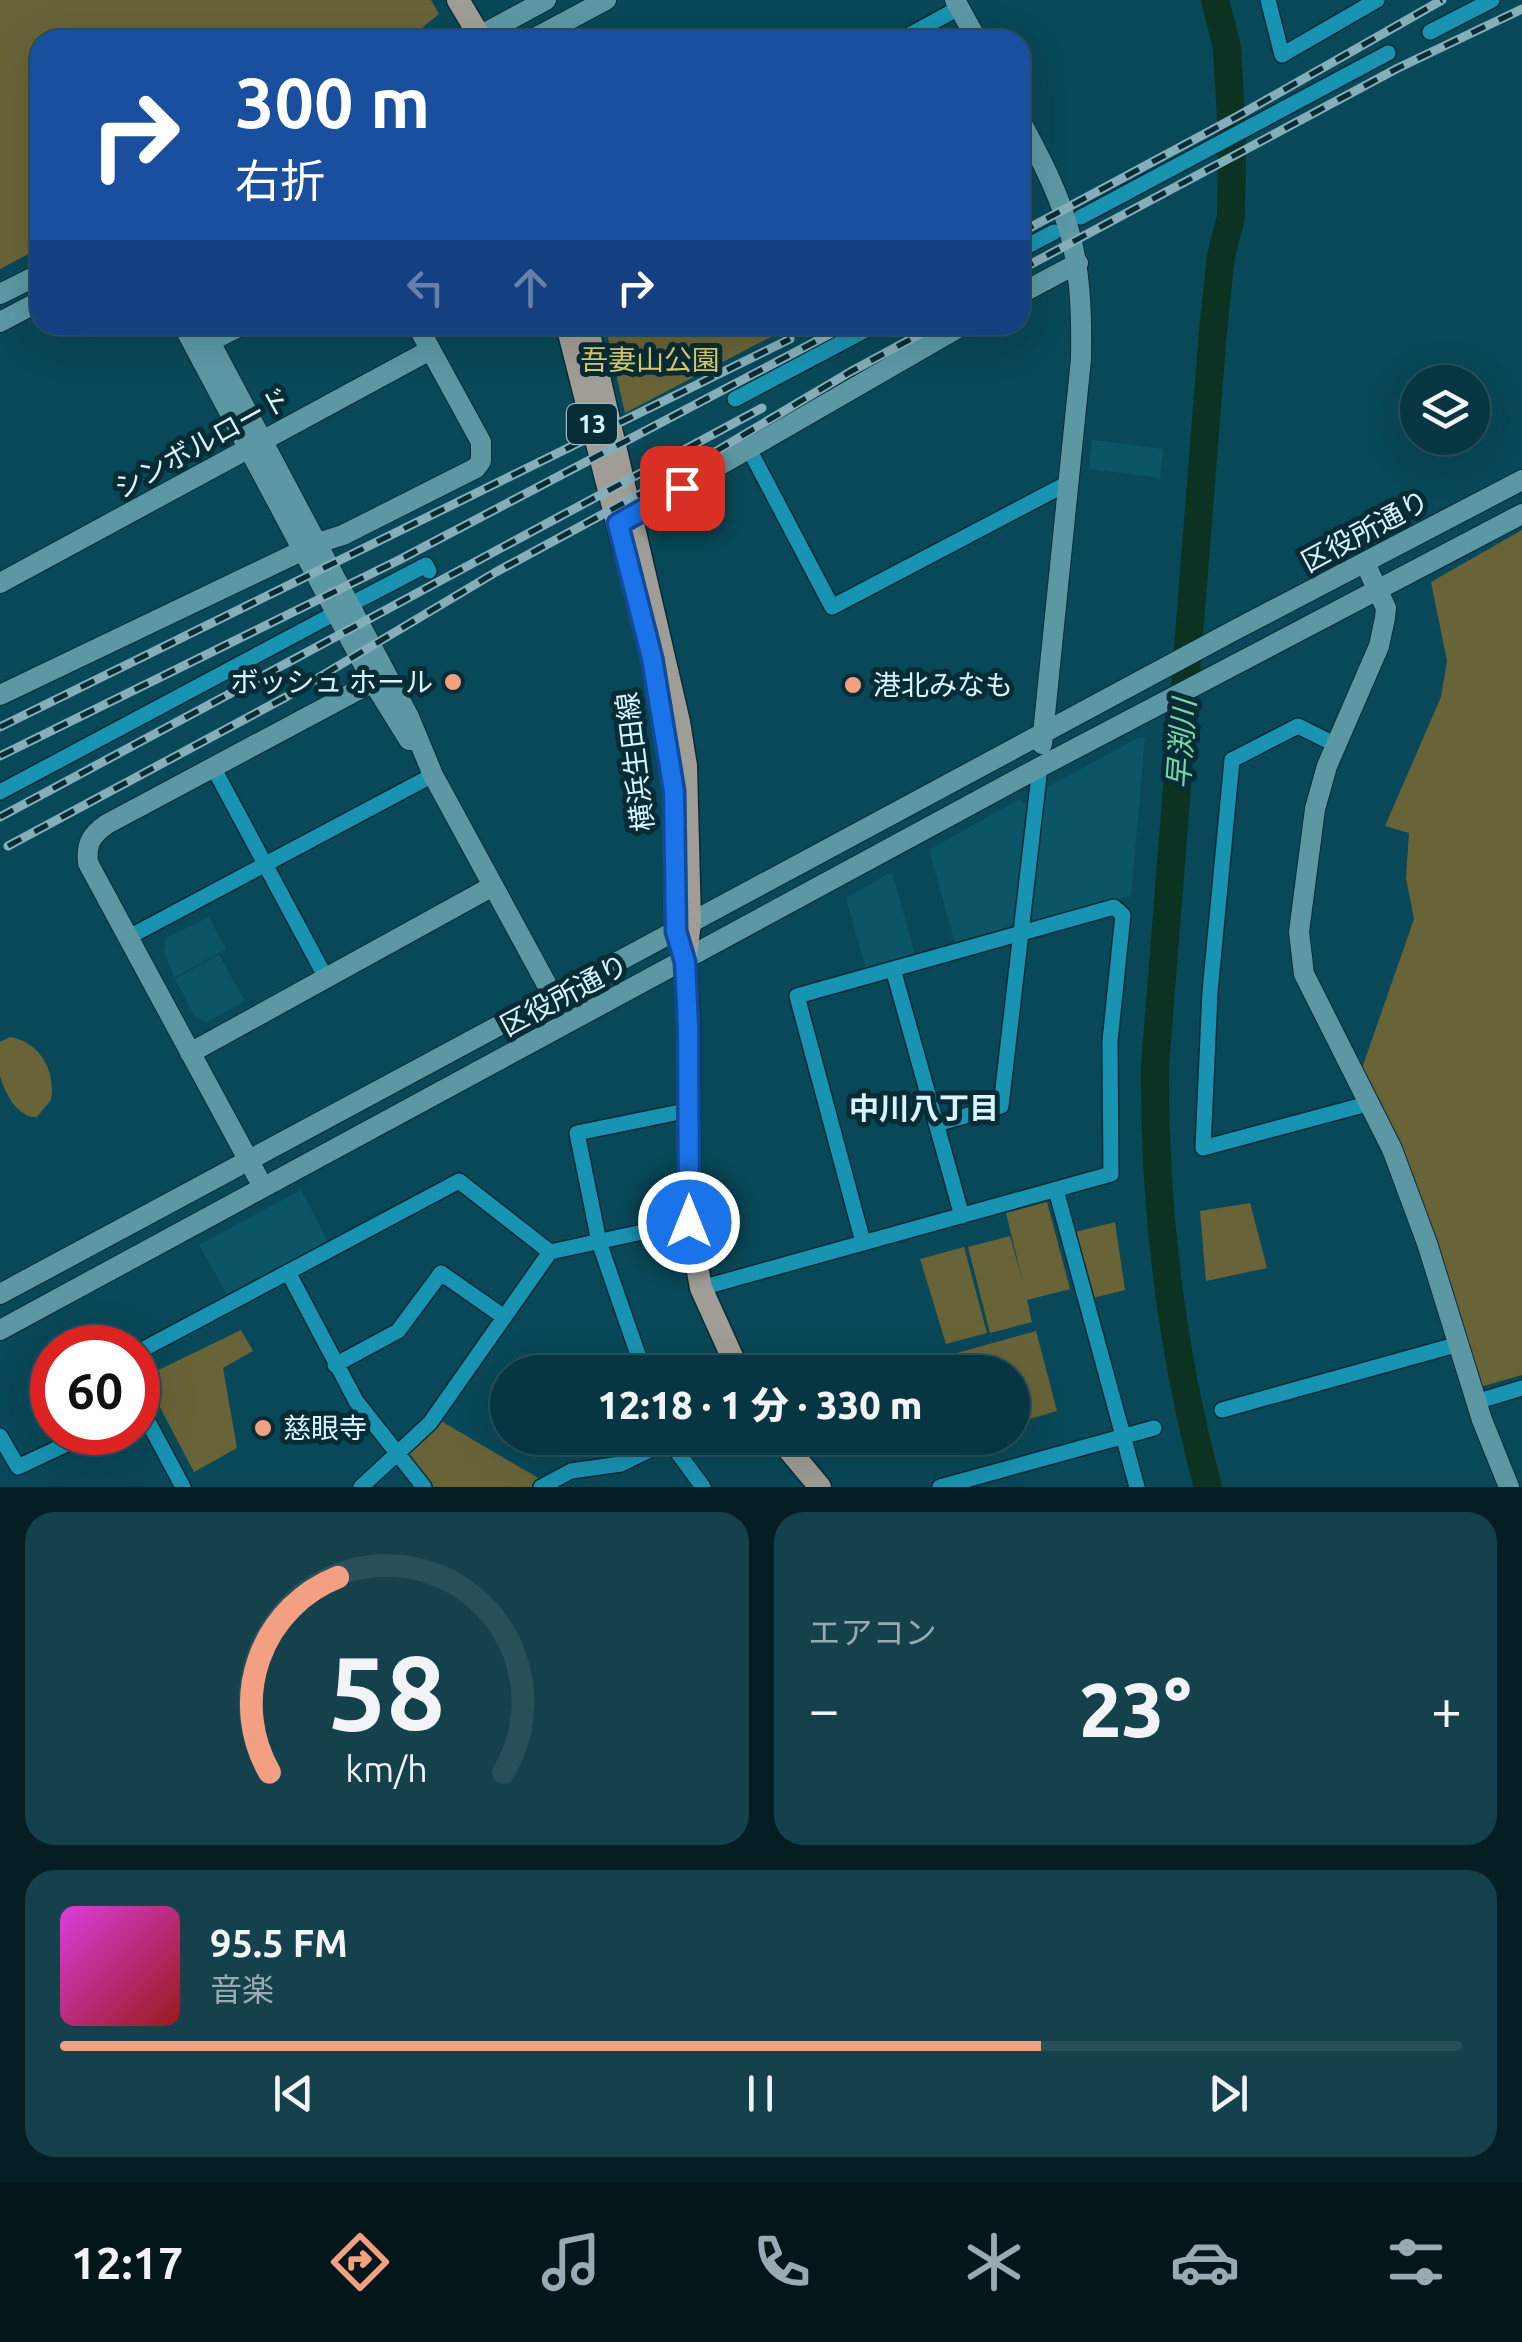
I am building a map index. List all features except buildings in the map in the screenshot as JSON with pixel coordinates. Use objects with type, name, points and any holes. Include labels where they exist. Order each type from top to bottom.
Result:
[{"type":"main road","points":[[458,0],[473,30]]},
{"type":"main road","name":"横浜生田線","points":[[570,335],[625,520],[684,751],[689,1222],[701,1288],[731,1355]]},
{"type":"main road","name":"横浜生田線","points":[[588,335],[625,520]]},
{"type":"main road","points":[[793,1455],[820,1487]]},
{"type":"street","points":[[494,30],[546,0]]},
{"type":"street","points":[[550,30],[606,0]]},
{"type":"street","points":[[1268,0],[1282,56],[1377,0]]},
{"type":"street","points":[[1430,32],[1492,0]]},
{"type":"street","points":[[916,30],[957,4],[971,30]]},
{"type":"street","points":[[1081,216],[1388,52]]},
{"type":"street","points":[[936,1124],[1000,1106],[1022,934],[1081,359],[1078,263],[1070,224],[1030,139]]},
{"type":"street","points":[[1030,245],[1054,232]]},
{"type":"street","points":[[1030,289],[1078,263]]},
{"type":"street","points":[[0,294],[30,279]]},
{"type":"street","points":[[0,322],[30,306]]},
{"type":"street","points":[[0,696],[468,474],[481,461],[480,442],[422,335]]},
{"type":"street","points":[[735,399],[856,335]]},
{"type":"street","points":[[625,520],[941,335]]},
{"type":"street","points":[[202,338],[379,679],[553,996]]},
{"type":"street","name":"シンボルロード","points":[[0,583],[430,350]]},
{"type":"street","points":[[749,450],[832,606],[1068,483]]},
{"type":"street","name":"区役所通り","points":[[0,1294],[1233,631],[1522,480]]},
{"type":"street","points":[[1378,591],[1522,514]]},
{"type":"street","points":[[1365,563],[1386,608],[1379,646],[1336,745],[1315,809],[1299,932],[1304,974],[1371,1103],[1427,1243],[1476,1402],[1509,1487]]},
{"type":"street","points":[[359,600],[426,565],[429,571]]},
{"type":"street","name":"区役所通り","points":[[0,1330],[1040,767],[1378,591]]},
{"type":"street","points":[[0,792],[328,617]]},
{"type":"street","points":[[263,1188],[88,864],[86,850],[90,839],[107,824],[379,679]]},
{"type":"street","points":[[1336,745],[1298,726],[1232,760],[1210,992],[1203,1148],[1371,1103]]},
{"type":"street","points":[[212,767],[325,976]]},
{"type":"street","points":[[127,938],[433,774]]},
{"type":"street","points":[[190,1052],[493,886]]},
{"type":"street","points":[[701,1288],[1111,1174],[1110,1040],[1123,915],[1114,907],[797,996],[863,1242]]},
{"type":"street","points":[[894,969],[962,1216]]},
{"type":"street","points":[[638,1355],[599,1242],[578,1134],[690,1110]]},
{"type":"street","points":[[160,1340],[459,1181],[550,1252]]},
{"type":"street","points":[[1056,1190],[1137,1487]]},
{"type":"street","points":[[361,1487],[430,1422],[550,1252],[689,1222]]},
{"type":"street","points":[[288,1272],[356,1402],[424,1487]]},
{"type":"street","points":[[335,1365],[398,1331],[440,1273],[504,1317]]},
{"type":"street","points":[[1222,1410],[1458,1344]]},
{"type":"street","points":[[1476,1402],[1522,1388]]},
{"type":"street","points":[[940,1487],[1154,1428]]},
{"type":"street","points":[[0,1436],[18,1468],[45,1455]]},
{"type":"street","points":[[160,1444],[183,1487]]},
{"type":"street","points":[[541,1487],[571,1471],[621,1464],[639,1455]]},
{"type":"street","points":[[681,1455],[702,1487]]},
{"type":"shaded area","points":[[1092,440],[1163,449],[1160,478],[1089,469]]},
{"type":"shaded area","points":[[1138,738],[1145,738],[1131,896],[1034,921],[1028,917],[1042,790]]},
{"type":"shaded area","points":[[1020,799],[1028,805],[1014,922],[1009,928],[955,943],[929,850]]},
{"type":"shaded area","points":[[892,872],[915,955],[866,969],[846,898]]},
{"type":"shaded area","points":[[209,917],[226,949],[175,977],[164,953],[166,938]]},
{"type":"shaded area","points":[[219,955],[245,1001],[207,1022],[196,1018],[175,979]]},
{"type":"shaded area","points":[[301,1190],[328,1241],[227,1294],[199,1245]]},
{"type":"green space","points":[[0,0],[431,0],[439,14],[419,30],[30,30],[30,253],[0,269]]},
{"type":"green space","name":"吾妻山公園","points":[[607,335],[775,335],[625,413]]},
{"type":"green space","points":[[1522,530],[1522,1375],[1480,1387],[1361,1071],[1414,919],[1406,878],[1409,833],[1385,826],[1441,697],[1447,661],[1431,582]]},
{"type":"green space","points":[[10,1037],[30,1045],[48,1069],[51,1100],[37,1117],[18,1109],[2,1083],[0,1042]]},
{"type":"green space","points":[[1047,1202],[1070,1289],[1027,1300],[1032,1322],[990,1333],[968,1247],[1010,1236],[1023,1283],[1006,1213]]},
{"type":"green space","points":[[1250,1203],[1267,1268],[1206,1281],[1200,1211]]},
{"type":"green space","points":[[1115,1222],[1125,1290],[1093,1298],[1075,1232]]},
{"type":"green space","points":[[964,1247],[987,1333],[946,1344],[920,1259]]},
{"type":"green space","points":[[241,1330],[253,1351],[223,1368],[237,1448],[194,1472],[160,1407],[160,1369]]},
{"type":"green space","points":[[1036,1331],[1057,1411],[1030,1419],[1030,1355],[950,1355]]},
{"type":"green space","points":[[441,1421],[490,1450],[490,1455],[499,1455],[540,1479],[533,1487],[431,1487],[404,1455]]},
{"type":"waterway","name":"早渕川","points":[[1208,1487],[1184,1383],[1167,1278],[1158,1173],[1155,1066],[1213,331],[1221,256],[1231,217],[1227,47],[1215,0]]},
{"type":"railway","points":[[1030,228],[1442,0]]},
{"type":"railway","points":[[1030,265],[1398,68],[1522,9]]},
{"type":"railway","points":[[0,756],[399,560],[828,335]]},
{"type":"railway","points":[[8,846],[286,697],[496,572],[681,472],[918,335]]},
{"type":"railway","points":[[0,727],[790,339]]},
{"type":"railway","points":[[0,817],[762,408]]},
{"type":"place","name":"ボッシュ ホール","points":[[453,682]]},
{"type":"place","name":"港北みなも","points":[[853,685]]},
{"type":"place","name":"慈眼寺","points":[[263,1428]]},
{"type":"district","name":"中川八丁目","points":[[924,1109]]},
{"type":"route","points":[[682,488],[618,524],[652,658],[674,791],[676,931],[685,962],[688,1026],[689,1222]]}]
